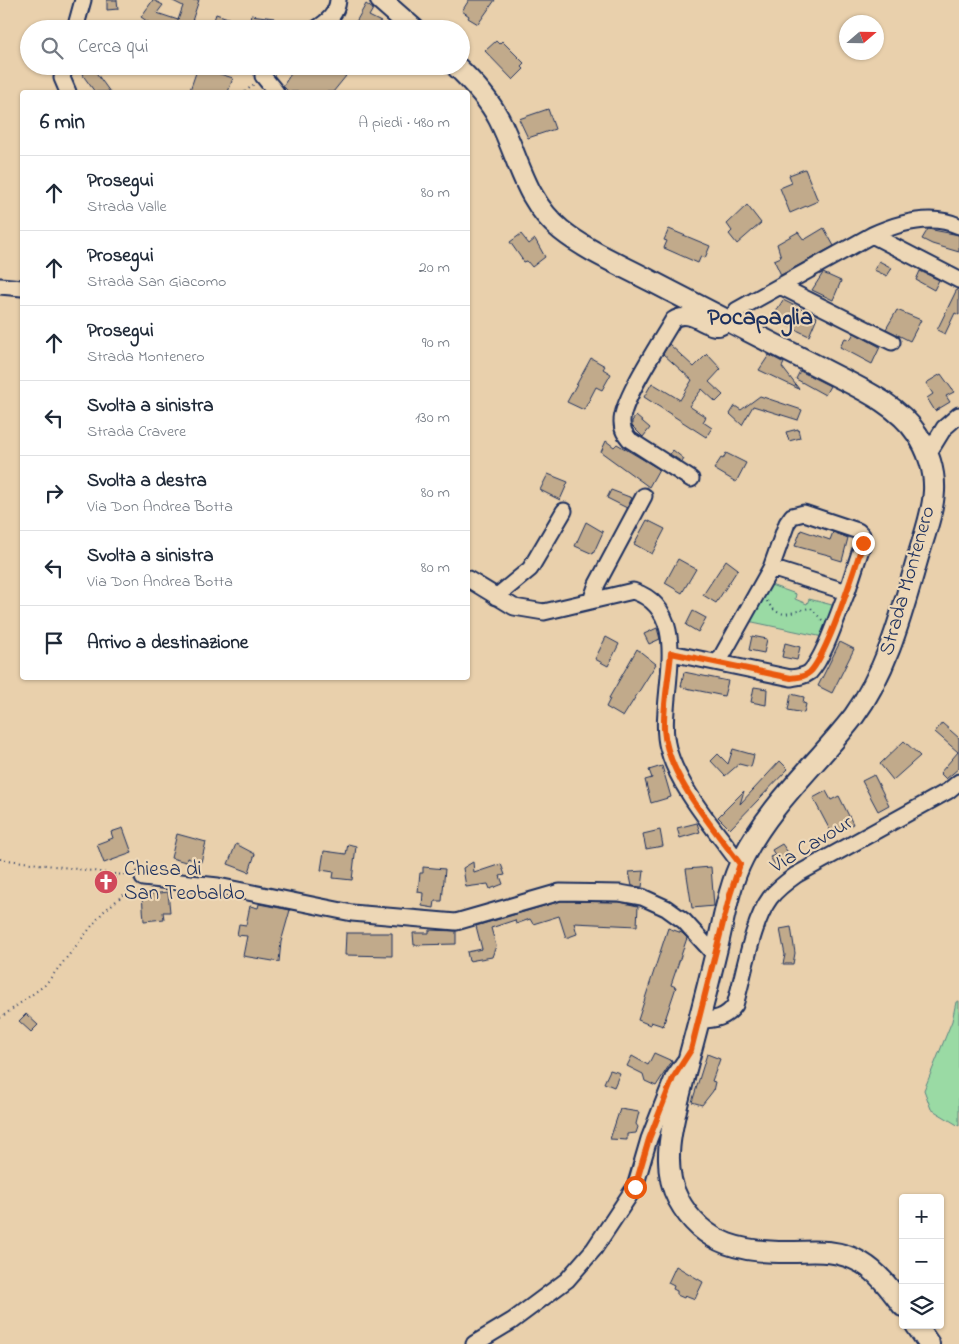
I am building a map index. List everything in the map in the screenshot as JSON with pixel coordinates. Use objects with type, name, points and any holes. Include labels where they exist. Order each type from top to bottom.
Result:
[{"type":"main road","points":[[381,0],[404,20]]},
{"type":"main road","name":"Strada Montenero","points":[[466,75],[490,103],[535,202],[557,227],[611,260],[875,396],[915,430],[928,454],[933,469],[934,490],[930,516],[885,663],[873,686],[853,716],[757,833],[740,864],[691,1050],[668,1157],[676,1195],[690,1218],[699,1228],[722,1242],[746,1251],[830,1251],[849,1257],[865,1264],[878,1275],[899,1301]]},
{"type":"main road","points":[[919,1329],[929,1344]]},
{"type":"street","points":[[77,20],[83,0]]},
{"type":"street","points":[[328,20],[333,16],[338,0]]},
{"type":"street","points":[[63,75],[62,78],[67,90]]},
{"type":"street","points":[[263,75],[274,90]]},
{"type":"street","points":[[691,479],[630,440],[623,432],[622,421],[629,398],[673,320],[680,315],[686,315],[716,328],[723,326],[737,310],[872,236],[909,221],[936,220],[959,226]]},
{"type":"street","points":[[872,236],[959,280]]},
{"type":"street","points":[[0,286],[20,288]]},
{"type":"street","points":[[780,286],[892,342]]},
{"type":"street","points":[[928,454],[944,428],[959,415]]},
{"type":"street","points":[[591,601],[597,584],[644,496]]},
{"type":"street","points":[[496,597],[530,569],[564,511]]},
{"type":"street","points":[[671,653],[719,661],[791,678],[810,672],[834,624],[847,592],[863,543],[862,535],[858,530],[804,513],[792,516],[787,523],[770,568],[719,661]]},
{"type":"street","points":[[770,568],[847,592]]},
{"type":"street","points":[[470,579],[514,607],[544,612],[633,591],[646,595],[658,607],[666,626],[671,653],[664,729],[667,748],[673,765],[687,789],[740,864]]},
{"type":"street","name":"Via Cavour","points":[[699,1020],[714,1020],[723,1017],[730,1013],[735,1005],[760,916],[769,899],[780,886],[796,875],[948,791],[959,782]]},
{"type":"street","points":[[143,878],[218,886],[352,913],[456,922],[560,892],[620,893],[642,897],[666,908],[689,926],[715,955]]},
{"type":"street","points":[[474,1344],[512,1321],[560,1286],[594,1249],[635,1187],[649,1139],[673,1078],[691,1050]]},
{"type":"path","points":[[757,592],[764,596],[772,609],[779,613],[791,614],[811,608],[819,618],[834,624]]},
{"type":"path","points":[[0,859],[143,878]]},
{"type":"path","points":[[0,1018],[45,984],[104,912],[143,878]]},
{"type":"green space","points":[[768,584],[796,594],[795,599],[807,604],[809,599],[836,606],[823,637],[748,621]]},
{"type":"green space","points":[[959,1001],[959,1126],[931,1109],[924,1090],[952,1021],[956,1002]]},
{"type":"building","points":[[107,0],[117,0],[118,9],[107,10]]},
{"type":"building","points":[[153,0],[163,5],[157,13],[178,20],[145,20],[141,17]]},
{"type":"building","points":[[171,0],[199,0],[192,20],[178,20],[183,6]]},
{"type":"building","points":[[469,0],[495,0],[478,24],[468,18],[469,16],[462,11]]},
{"type":"building","points":[[366,4],[373,9],[369,16],[377,20],[357,20]]},
{"type":"building","points":[[216,14],[234,20],[214,20]]},
{"type":"building","points":[[251,15],[274,18],[274,20],[250,20]]},
{"type":"building","points":[[496,41],[499,44],[502,41],[524,63],[521,66],[524,69],[513,80],[485,51]]},
{"type":"building","points":[[83,75],[98,75],[109,90],[94,90]]},
{"type":"building","points":[[195,75],[223,75],[233,78],[229,90],[190,90]]},
{"type":"building","points":[[290,75],[346,76],[335,90],[287,90],[283,86]]},
{"type":"building","points":[[548,109],[555,129],[528,138],[519,119]]},
{"type":"building","points":[[805,169],[818,201],[790,213],[780,188],[792,183],[789,175]]},
{"type":"building","points":[[747,205],[761,223],[737,244],[729,234],[732,231],[727,224]]},
{"type":"building","points":[[824,228],[834,246],[781,275],[774,260],[781,257],[777,244],[798,232],[804,240]]},
{"type":"building","points":[[669,229],[710,246],[705,258],[701,256],[698,263],[664,248],[667,241],[664,240]]},
{"type":"building","points":[[928,229],[959,235],[959,252],[922,239]]},
{"type":"building","points":[[521,234],[529,244],[535,239],[545,257],[532,267],[527,261],[524,262],[510,242]]},
{"type":"building","points":[[879,261],[892,268],[887,276],[874,270]]},
{"type":"building","points":[[920,271],[939,280],[934,290],[916,280]]},
{"type":"building","points":[[823,273],[841,281],[833,300],[812,290]]},
{"type":"building","points":[[957,289],[959,289],[959,315],[955,313],[945,334],[937,330]]},
{"type":"building","points":[[783,300],[817,317],[809,336],[772,318]]},
{"type":"building","points":[[897,310],[921,320],[910,341],[886,329]]},
{"type":"building","points":[[854,333],[880,347],[872,364],[840,347],[845,338],[850,340]]},
{"type":"building","points":[[669,344],[694,367],[707,354],[721,369],[709,382],[723,395],[716,402],[702,389],[689,406],[706,417],[703,422],[712,428],[706,437],[644,397],[652,383],[680,400],[692,380],[663,354]]},
{"type":"building","points":[[769,355],[784,363],[782,367],[799,389],[759,370]]},
{"type":"building","points":[[591,358],[605,366],[603,369],[611,374],[602,390],[596,387],[584,410],[567,402]]},
{"type":"building","points":[[800,371],[830,386],[825,395],[796,379]]},
{"type":"building","points":[[941,374],[954,392],[946,396],[950,402],[935,411],[927,398],[933,394],[926,383]]},
{"type":"building","points":[[760,396],[802,410],[798,420],[753,406],[742,425],[730,414],[735,406],[741,410]]},
{"type":"building","points":[[636,416],[650,428],[643,437],[632,426],[632,421]]},
{"type":"building","points":[[798,429],[800,438],[789,441],[786,432]]},
{"type":"building","points":[[606,441],[614,447],[617,444],[659,469],[649,487],[601,452]]},
{"type":"building","points":[[673,450],[684,459],[682,462],[670,454]]},
{"type":"building","points":[[726,453],[746,463],[736,482],[714,469]]},
{"type":"building","points":[[548,474],[568,482],[560,500],[540,490]]},
{"type":"building","points":[[611,490],[632,498],[627,508],[607,498]]},
{"type":"building","points":[[647,520],[665,529],[652,554],[634,544]]},
{"type":"building","points":[[586,522],[603,532],[593,554],[575,546]]},
{"type":"building","points":[[801,530],[830,540],[833,532],[848,538],[842,561],[832,558],[832,556],[795,546]]},
{"type":"building","points":[[678,559],[696,569],[682,593],[665,583]]},
{"type":"building","points":[[726,560],[738,569],[716,603],[703,595]]},
{"type":"building","points":[[693,611],[706,618],[698,632],[686,625]]},
{"type":"building","points":[[657,628],[660,639],[649,644],[644,634]]},
{"type":"building","points":[[752,636],[767,639],[764,653],[749,650]]},
{"type":"building","points":[[606,637],[619,644],[608,666],[595,659]]},
{"type":"building","points":[[840,642],[854,649],[832,693],[818,686]]},
{"type":"building","points":[[785,643],[800,647],[797,660],[782,657]]},
{"type":"building","points":[[637,649],[656,664],[623,717],[606,707],[609,698]]},
{"type":"building","points":[[684,672],[728,681],[724,696],[681,687]]},
{"type":"building","points":[[754,687],[767,689],[766,705],[751,702]]},
{"type":"building","points":[[791,694],[804,697],[803,703],[806,704],[804,713],[788,710]]},
{"type":"building","points":[[942,723],[959,738],[959,768],[946,779],[940,773],[958,752],[935,732]]},
{"type":"building","points":[[904,741],[920,756],[893,780],[880,764]]},
{"type":"building","points":[[733,749],[754,755],[751,767],[739,764],[725,776],[711,761],[718,754],[728,764]]},
{"type":"building","points":[[780,761],[788,769],[730,829],[718,817],[744,791],[740,804]]},
{"type":"building","points":[[662,766],[671,797],[651,803],[645,780],[652,778],[649,770]]},
{"type":"building","points":[[874,775],[889,805],[878,811],[862,781]]},
{"type":"building","points":[[826,791],[831,800],[839,796],[853,824],[832,834],[813,798]]},
{"type":"building","points":[[697,823],[700,832],[680,838],[677,828]]},
{"type":"building","points":[[123,828],[132,853],[104,863],[97,844],[113,838],[111,832]]},
{"type":"building","points":[[660,830],[663,846],[646,849],[643,834]]},
{"type":"building","points":[[177,834],[206,842],[201,862],[187,858],[186,862],[171,858]]},
{"type":"building","points":[[236,844],[255,854],[249,872],[228,864]]},
{"type":"building","points":[[348,844],[356,846],[352,880],[333,878],[334,872],[321,870],[324,851],[346,854]]},
{"type":"building","points":[[782,844],[792,858],[777,868],[770,857],[775,855],[772,850]]},
{"type":"building","points":[[473,862],[474,873],[501,864],[505,875],[500,876],[503,884],[490,889],[488,884],[466,887],[463,868]]},
{"type":"building","points":[[423,867],[445,869],[442,901],[435,901],[434,908],[422,906],[423,893],[418,892],[420,873],[423,873]]},
{"type":"building","points":[[711,867],[714,906],[692,908],[686,869]]},
{"type":"building","points":[[644,871],[642,887],[632,886],[629,872]]},
{"type":"building","name":"Chiesa di San Teobaldo","points":[[97,877],[115,877],[116,886],[97,886]]},
{"type":"building","points":[[168,892],[170,912],[163,912],[164,919],[144,921],[142,895]]},
{"type":"building","points":[[561,901],[619,902],[638,906],[637,926],[574,923],[577,934],[566,938],[559,916],[533,924],[530,919],[516,924],[515,920],[491,928],[496,946],[492,957],[469,961],[467,952],[482,949],[476,926]]},
{"type":"building","points":[[259,904],[290,910],[281,942],[279,962],[243,956],[247,936],[237,935],[239,924],[246,925],[250,906],[258,908]]},
{"type":"building","points":[[791,927],[795,953],[793,964],[783,964],[785,955],[780,929]]},
{"type":"building","points":[[668,928],[682,933],[687,938],[671,985],[676,987],[663,1026],[651,1022],[650,1025],[638,1020]]},
{"type":"building","points":[[429,930],[456,931],[456,944],[414,945],[413,933],[429,933]]},
{"type":"building","points":[[346,933],[392,933],[392,956],[345,955]]},
{"type":"building","points":[[26,1014],[38,1025],[31,1032],[19,1021]]},
{"type":"building","points":[[654,1053],[672,1061],[656,1086],[645,1081],[643,1074],[627,1066],[632,1056],[648,1065]]},
{"type":"building","points":[[707,1054],[720,1059],[712,1081],[715,1082],[713,1091],[702,1105],[692,1102]]},
{"type":"building","points":[[610,1070],[620,1073],[614,1087],[604,1083]]},
{"type":"building","points":[[620,1109],[639,1112],[636,1133],[627,1134],[627,1140],[610,1139]]},
{"type":"building","points":[[676,1266],[703,1282],[695,1299],[685,1295],[684,1298],[677,1295],[677,1291],[673,1289],[674,1286],[668,1283]]},
{"type":"place","name":"Chiesa di San Teobaldo","points":[[106,882]]},
{"type":"district","name":"Pocapaglia","points":[[760,318]]},
{"type":"route","points":[[635,1187],[649,1139],[673,1078],[691,1050],[730,895],[740,864],[687,789],[673,765],[667,748],[664,729],[671,653],[719,661],[791,678],[810,672],[824,648],[847,592],[863,543]]}]
